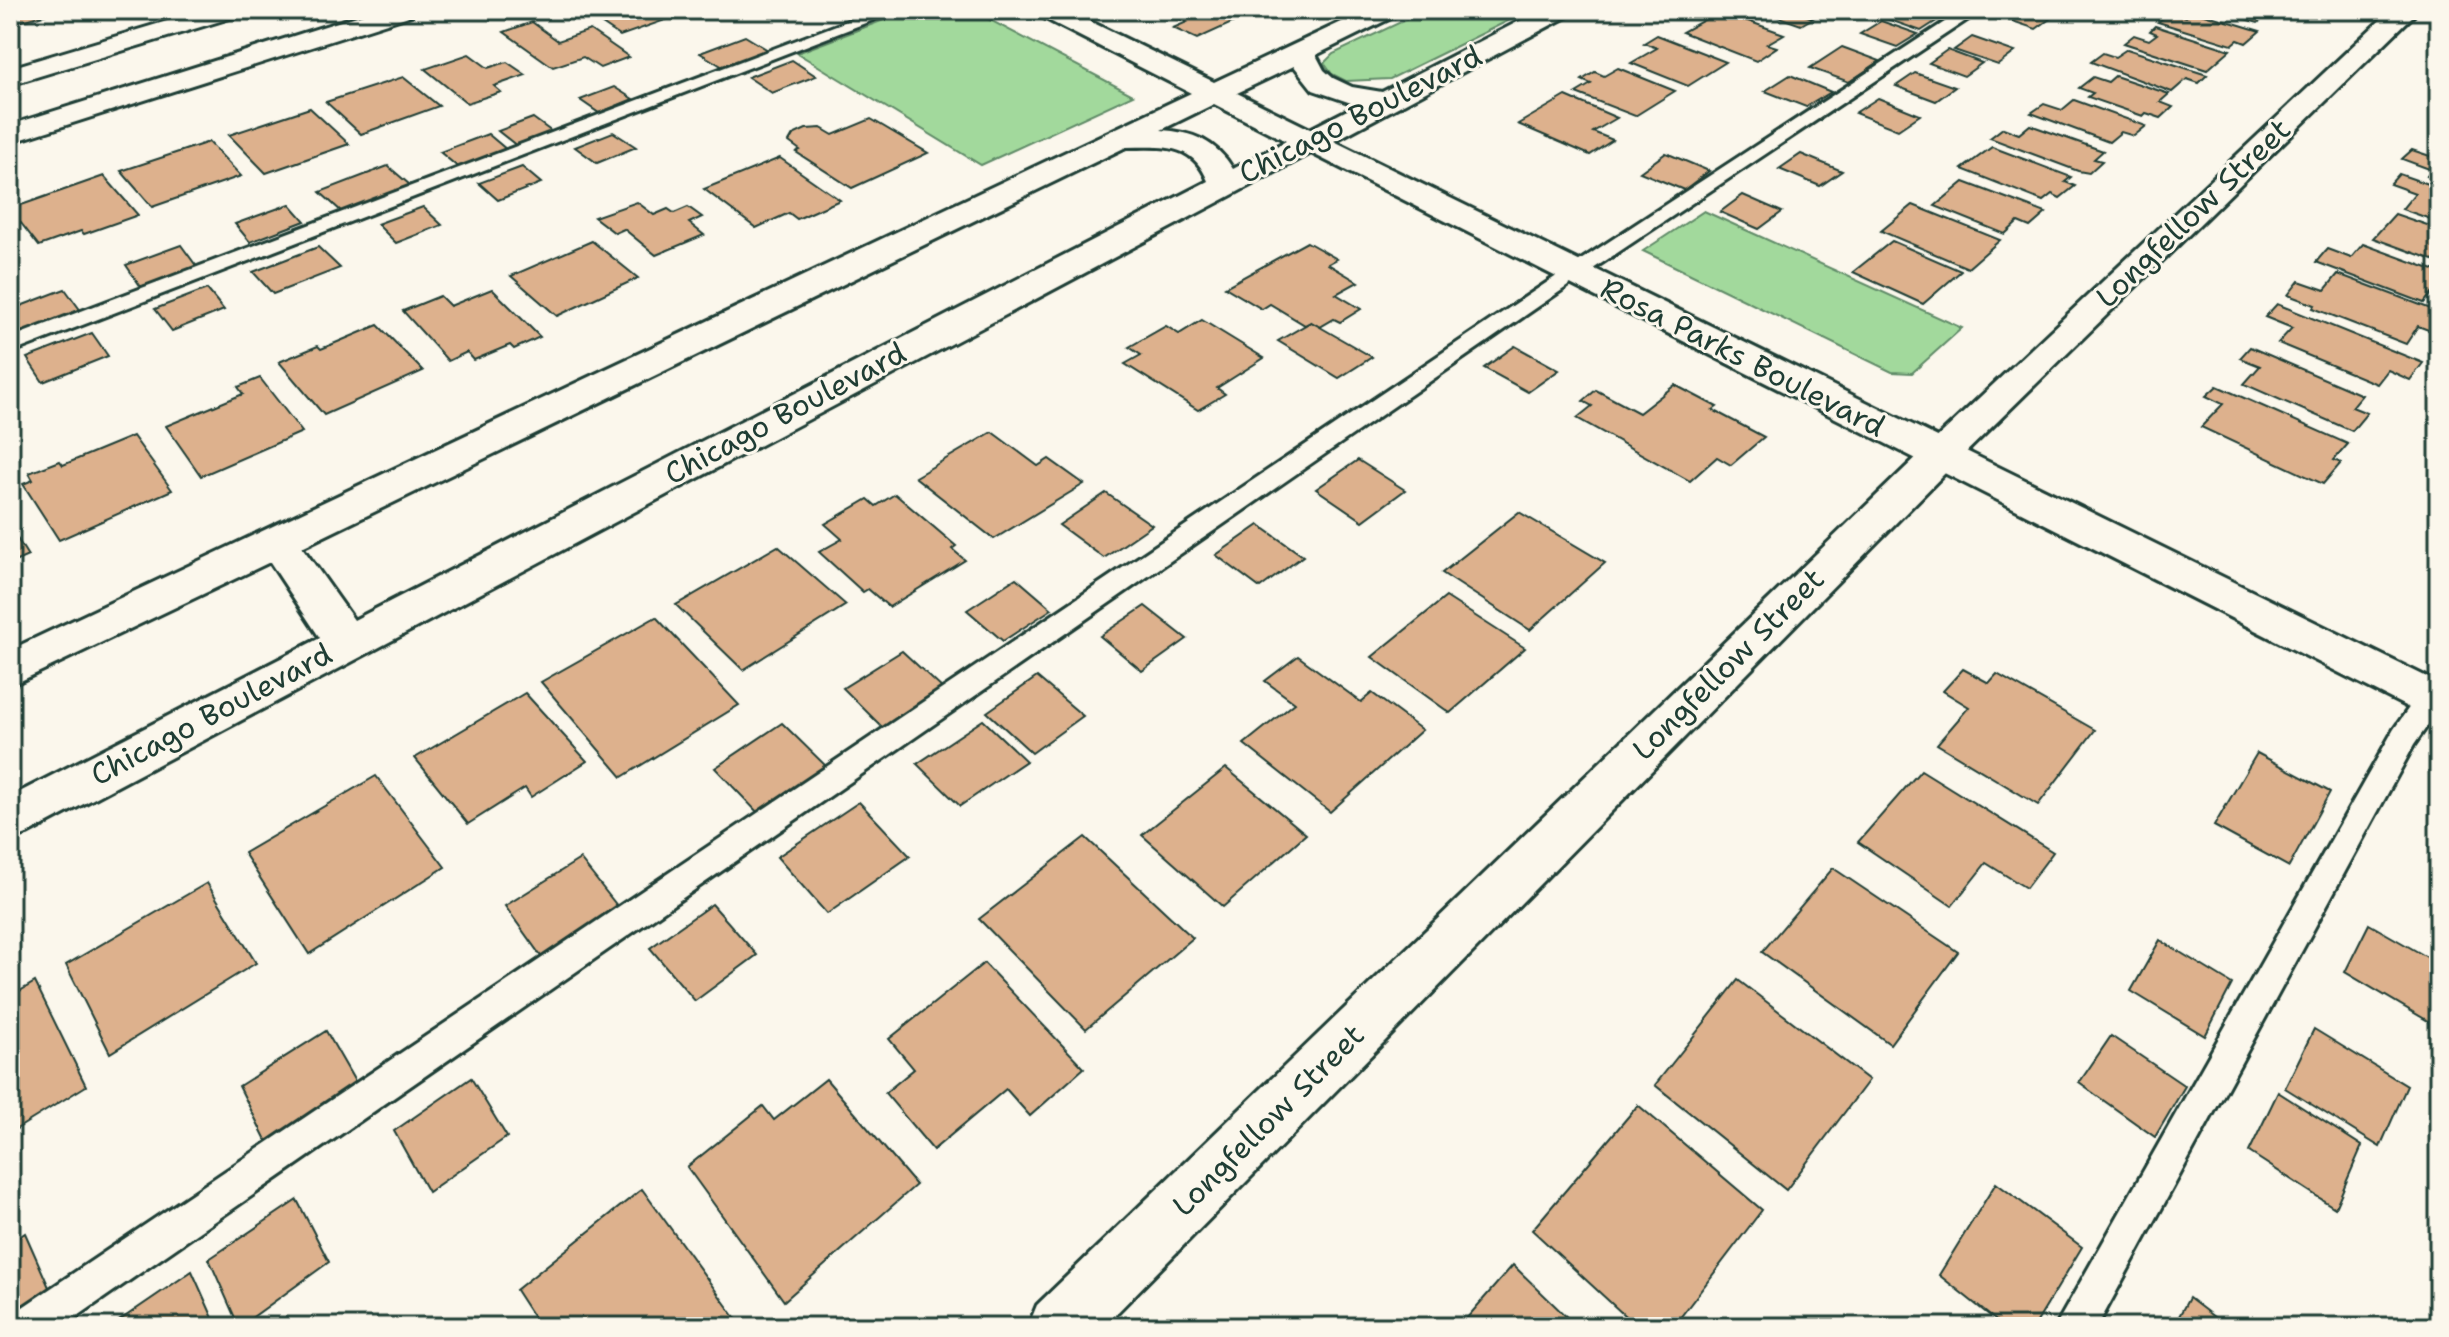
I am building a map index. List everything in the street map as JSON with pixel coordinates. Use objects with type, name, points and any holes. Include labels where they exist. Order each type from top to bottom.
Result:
[{"type":"street","points":[[10,77],[231,10]]},
{"type":"street","points":[[10,134],[403,10]]},
{"type":"street","name":"Rosa Parks Boulevard","points":[[1047,10],[1940,456],[2437,696]]},
{"type":"street","points":[[10,669],[1388,10]]},
{"type":"street","name":"Chicago Boulevard","points":[[10,820],[1561,10]]},
{"type":"street","name":"Longfellow Street","points":[[1059,1327],[1940,456],[2406,10]]},
{"type":"street","points":[[1301,51],[1307,69],[1321,85],[1352,96],[1385,101]]},
{"type":"street","points":[[1117,137],[1197,144],[1218,163],[1224,184]]},
{"type":"street","points":[[277,542],[347,643]]},
{"type":"lane","points":[[10,346],[891,10]]},
{"type":"lane","points":[[28,1327],[1574,273],[1974,10]]},
{"type":"lane","points":[[2075,1327],[2404,737],[2437,696]]},
{"type":"green space","points":[[910,10],[971,10],[1133,95],[981,165],[797,53]]},
{"type":"green space","points":[[1426,10],[1530,10],[1390,79],[1346,81],[1332,74],[1324,63],[1333,54]]},
{"type":"green space","points":[[1704,211],[1962,328],[1912,373],[1892,372],[1643,251]]},
{"type":"building","points":[[10,10],[61,10],[12,24]]},
{"type":"building","points":[[596,10],[681,10],[685,13],[620,36],[586,13]]},
{"type":"building","points":[[1162,10],[1249,10],[1254,13],[1197,39],[1173,28],[1187,22]]},
{"type":"building","points":[[1759,10],[1818,10],[1807,16],[1813,18],[1801,25]]},
{"type":"building","points":[[1901,10],[1918,10],[1941,18],[1921,31],[1887,19]]},
{"type":"building","points":[[2010,10],[2027,10],[2051,18],[2036,29],[2000,17]]},
{"type":"building","points":[[2214,10],[2273,10],[2279,14],[2273,19],[2265,17],[2258,23]]},
{"type":"building","points":[[1720,11],[1784,34],[1767,44],[1777,47],[1756,61],[1682,32]]},
{"type":"building","points":[[2194,11],[2260,31],[2246,43],[2238,40],[2232,45],[2158,22],[2170,12],[2186,17]]},
{"type":"building","points":[[1881,21],[1918,34],[1897,47],[1860,34]]},
{"type":"building","points":[[532,22],[558,41],[590,30],[629,57],[600,68],[583,57],[553,67],[504,32]]},
{"type":"building","points":[[2155,26],[2230,50],[2207,70],[2124,43],[2134,35],[2149,40],[2157,34],[2150,31]]},
{"type":"building","points":[[1657,35],[1726,62],[1688,86],[1631,63],[1657,48],[1644,43]]},
{"type":"building","points":[[745,36],[768,50],[723,67],[700,53]]},
{"type":"building","points":[[1972,37],[2015,52],[1998,65],[1954,50]]},
{"type":"building","points":[[1842,47],[1880,61],[1849,82],[1810,68]]},
{"type":"building","points":[[2127,49],[2207,75],[2199,83],[2187,79],[2172,92],[2091,62],[2103,53],[2115,57]]},
{"type":"building","points":[[1947,50],[1982,63],[1964,76],[1929,63]]},
{"type":"building","points":[[469,54],[488,68],[507,62],[526,75],[494,86],[501,92],[467,103],[425,69]]},
{"type":"building","points":[[792,60],[816,76],[772,93],[748,77]]},
{"type":"building","points":[[1618,68],[1675,91],[1635,116],[1576,93],[1591,84],[1582,80],[1595,72],[1604,76]]},
{"type":"building","points":[[1915,73],[1955,87],[1936,101],[1896,86]]},
{"type":"building","points":[[1790,75],[1831,92],[1806,107],[1765,91]]},
{"type":"building","points":[[2115,76],[2169,94],[2160,102],[2173,107],[2161,118],[2146,113],[2143,116],[2088,97],[2093,93],[2079,88],[2093,77],[2108,82]]},
{"type":"building","points":[[403,77],[439,106],[361,134],[326,102]]},
{"type":"building","points":[[614,87],[633,99],[599,113],[580,100]]},
{"type":"building","points":[[1566,96],[1617,118],[1593,132],[1613,140],[1590,155],[1518,124]]},
{"type":"building","points":[[1878,98],[1920,115],[1898,130],[1855,113]]},
{"type":"building","points":[[2074,100],[2146,126],[2134,136],[2121,132],[2109,142],[2031,113],[2044,104],[2062,110]]},
{"type":"building","points":[[310,108],[349,144],[266,173],[229,135]]},
{"type":"building","points":[[533,118],[552,132],[517,146],[498,131]]},
{"type":"building","points":[[871,119],[928,153],[852,188],[796,152],[800,150],[789,142],[793,135],[806,129],[821,128],[833,135]]},
{"type":"building","points":[[2030,125],[2103,151],[2094,159],[2102,161],[2089,173],[2078,171],[1990,138],[2003,128],[2019,134]]},
{"type":"building","points":[[613,132],[636,147],[597,163],[575,147]]},
{"type":"building","points":[[488,134],[507,150],[459,168],[440,152]]},
{"type":"building","points":[[209,142],[241,176],[152,207],[121,171]]},
{"type":"building","points":[[1992,147],[2071,177],[2065,182],[2075,186],[2060,198],[2052,194],[2043,201],[1962,169]]},
{"type":"building","points":[[2412,150],[2439,159],[2439,180],[2427,176],[2432,170],[2402,159]]},
{"type":"building","points":[[1666,153],[1709,171],[1684,190],[1640,172]]},
{"type":"building","points":[[1801,154],[1842,171],[1820,186],[1779,169]]},
{"type":"building","points":[[780,158],[840,200],[797,219],[789,213],[756,228],[704,189]]},
{"type":"building","points":[[388,166],[410,185],[342,212],[320,192]]},
{"type":"building","points":[[522,167],[541,183],[498,200],[479,183]]},
{"type":"building","points":[[2399,174],[2439,188],[2439,222],[2402,209],[2415,193],[2390,184]]},
{"type":"building","points":[[104,176],[138,215],[39,246],[10,209]]},
{"type":"building","points":[[1964,182],[2046,213],[2030,227],[2018,222],[2005,234],[1935,206]]},
{"type":"building","points":[[1743,195],[1782,212],[1759,229],[1720,212]]},
{"type":"building","points":[[637,202],[654,215],[668,209],[674,213],[688,207],[702,217],[689,223],[704,235],[656,255],[624,229],[615,233],[594,217]]},
{"type":"building","points":[[290,204],[305,221],[250,242],[235,224]]},
{"type":"building","points":[[1913,205],[2000,240],[1968,268],[1881,231]]},
{"type":"building","points":[[423,207],[442,225],[396,243],[377,224]]},
{"type":"building","points":[[2395,214],[2439,229],[2439,262],[2373,238]]},
{"type":"building","points":[[592,241],[638,278],[557,316],[511,276]]},
{"type":"building","points":[[1892,241],[1961,271],[1923,304],[1853,272]]},
{"type":"building","points":[[1307,242],[1337,259],[1328,264],[1358,282],[1336,294],[1361,309],[1340,322],[1334,319],[1320,327],[1311,322],[1305,325],[1270,304],[1262,309],[1225,287]]},
{"type":"building","points":[[2363,244],[2439,272],[2439,294],[2433,292],[2424,303],[2316,262],[2327,249],[2351,258]]},
{"type":"building","points":[[181,245],[197,267],[141,287],[126,265]]},
{"type":"building","points":[[318,247],[340,268],[273,294],[253,272]]},
{"type":"building","points":[[2338,274],[2439,312],[2439,319],[2431,331],[2418,326],[2406,344],[2313,308],[2315,305],[2288,295],[2299,281],[2325,290]]},
{"type":"building","points":[[65,289],[81,311],[21,334],[10,318],[10,310]]},
{"type":"building","points":[[207,289],[224,310],[172,331],[155,309]]},
{"type":"building","points":[[492,289],[540,337],[514,349],[510,345],[474,360],[467,352],[448,361],[403,311],[440,296],[450,306]]},
{"type":"building","points":[[2277,304],[2423,363],[2410,380],[2388,370],[2377,384],[2278,343],[2292,328],[2265,317]]},
{"type":"building","points":[[1202,320],[1264,358],[1217,388],[1225,394],[1198,410],[1125,364],[1141,355],[1129,347],[1166,326],[1179,334]]},
{"type":"building","points":[[1311,322],[1372,357],[1339,378],[1278,341]]},
{"type":"building","points":[[378,325],[423,371],[324,415],[279,362],[318,346],[321,349]]},
{"type":"building","points":[[92,333],[108,356],[43,382],[27,358]]},
{"type":"building","points":[[1515,346],[1559,370],[1528,392],[1484,368]]},
{"type":"building","points":[[2250,347],[2362,395],[2352,407],[2367,413],[2352,431],[2244,384],[2260,366],[2240,358]]},
{"type":"building","points":[[260,378],[302,432],[201,476],[166,426],[243,394],[238,387]]},
{"type":"building","points":[[1675,385],[1717,407],[1713,410],[1764,437],[1731,465],[1717,457],[1690,481],[1577,418],[1592,406],[1583,401],[1596,390],[1639,413]]},
{"type":"building","points":[[2217,386],[2348,444],[2334,460],[2341,463],[2323,484],[2201,427],[2223,404],[2206,396]]},
{"type":"building","points":[[992,432],[1038,466],[1049,459],[1084,484],[994,539],[915,477]]},
{"type":"building","points":[[133,436],[172,490],[59,540],[23,484],[33,480],[29,473],[60,461],[63,465]]},
{"type":"building","points":[[1358,460],[1405,490],[1363,521],[1316,489]]},
{"type":"building","points":[[1106,493],[1152,525],[1104,558],[1059,525]]},
{"type":"building","points":[[895,494],[956,546],[952,549],[965,560],[889,607],[868,589],[863,592],[819,552],[842,539],[825,524],[868,499],[876,506]]},
{"type":"building","points":[[1519,512],[1605,563],[1530,630],[1442,573]]},
{"type":"building","points":[[1259,525],[1303,556],[1260,588],[1216,555]]},
{"type":"building","points":[[10,527],[28,556],[10,564]]},
{"type":"building","points":[[778,546],[846,605],[743,670],[676,605]]},
{"type":"building","points":[[1016,578],[1052,609],[1003,641],[967,610]]},
{"type":"building","points":[[1446,597],[1525,648],[1450,713],[1372,657]]},
{"type":"building","points":[[1145,606],[1187,639],[1142,671],[1100,636]]},
{"type":"building","points":[[656,617],[739,705],[622,777],[541,682]]},
{"type":"building","points":[[902,651],[943,689],[883,728],[843,688]]},
{"type":"building","points":[[1298,656],[1361,702],[1372,693],[1422,730],[1330,812],[1244,744],[1295,703],[1265,681]]},
{"type":"building","points":[[1963,669],[1989,683],[1997,674],[2095,730],[2038,805],[1937,744],[1969,707],[1943,691]]},
{"type":"building","points":[[1037,677],[1083,716],[1032,753],[987,712]]},
{"type":"building","points":[[525,693],[587,761],[531,797],[525,788],[468,824],[415,758]]},
{"type":"building","points":[[983,720],[1026,761],[960,806],[917,764]]},
{"type":"building","points":[[782,723],[827,767],[759,814],[715,768]]},
{"type":"building","points":[[2257,753],[2330,792],[2289,867],[2214,826]]},
{"type":"building","points":[[1226,768],[1306,834],[1223,907],[1142,835]]},
{"type":"building","points":[[1921,770],[2053,852],[2026,888],[1986,863],[1952,906],[1858,842]]},
{"type":"building","points":[[376,776],[445,867],[309,954],[244,853]]},
{"type":"building","points":[[859,802],[910,856],[827,914],[777,857]]},
{"type":"building","points":[[1085,837],[1193,938],[1086,1029],[979,919]]},
{"type":"building","points":[[580,859],[618,907],[543,959],[505,906]]},
{"type":"building","points":[[1833,868],[1958,952],[1890,1044],[1762,952]]},
{"type":"building","points":[[207,883],[256,963],[110,1053],[66,965]]},
{"type":"building","points":[[712,904],[757,955],[695,1001],[650,948]]},
{"type":"building","points":[[2369,924],[2439,964],[2439,1017],[2435,1025],[2345,972]]},
{"type":"building","points":[[2160,940],[2232,984],[2205,1036],[2131,991]]},
{"type":"building","points":[[984,963],[1084,1068],[1030,1116],[1006,1089],[933,1150],[885,1093],[914,1069],[889,1039]]},
{"type":"building","points":[[1738,980],[1869,1080],[1786,1190],[1655,1085]]},
{"type":"building","points":[[35,982],[86,1086],[10,1133],[10,997]]},
{"type":"building","points":[[2314,1029],[2407,1086],[2380,1147],[2285,1088]]},
{"type":"building","points":[[326,1031],[357,1085],[268,1144],[239,1086]]},
{"type":"building","points":[[2111,1036],[2185,1086],[2155,1137],[2079,1083]]},
{"type":"building","points":[[471,1078],[507,1137],[428,1192],[394,1131]]},
{"type":"building","points":[[826,1079],[916,1185],[784,1301],[687,1167],[763,1106],[774,1120]]},
{"type":"building","points":[[2278,1092],[2362,1146],[2335,1208],[2249,1152]]},
{"type":"building","points":[[1638,1105],[1762,1210],[1673,1327],[1637,1327],[1532,1230]]},
{"type":"building","points":[[1996,1183],[2082,1247],[2034,1327],[2004,1327],[1939,1275]]},
{"type":"building","points":[[642,1189],[737,1320],[729,1327],[540,1327],[516,1290]]},
{"type":"building","points":[[297,1200],[329,1262],[239,1327],[209,1259]]},
{"type":"building","points":[[25,1233],[52,1294],[10,1323],[10,1243]]},
{"type":"building","points":[[1513,1265],[1577,1327],[1459,1327]]},
{"type":"building","points":[[192,1271],[217,1327],[110,1327]]},
{"type":"building","points":[[2189,1298],[2227,1327],[2173,1327]]}]
